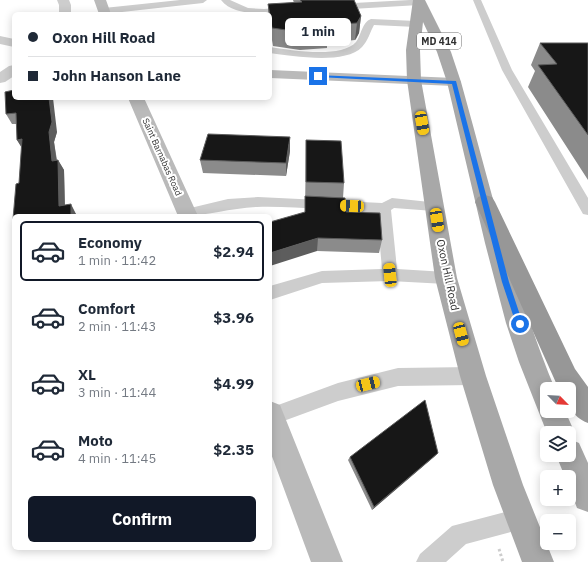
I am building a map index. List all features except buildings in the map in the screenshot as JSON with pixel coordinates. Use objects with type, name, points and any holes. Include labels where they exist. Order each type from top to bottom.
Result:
[{"type":"highway","points":[[485,202],[566,377],[588,410]]},
{"type":"main road","name":"Oxon Hill Road","points":[[419,1],[413,50],[414,80],[446,278],[472,376],[508,485],[538,562]]},
{"type":"main road","name":"MD 414","points":[[419,1],[444,52],[454,82],[506,282],[540,385]]},
{"type":"main road","points":[[272,74],[454,82]]},
{"type":"main road","name":"Saint Barnabas Road","points":[[137,100],[188,214]]},
{"type":"main road","points":[[272,419],[327,562]]},
{"type":"main road","points":[[573,462],[588,497]]},
{"type":"street","points":[[63,0],[65,12]]},
{"type":"street","points":[[0,40],[12,43]]},
{"type":"street","points":[[0,80],[12,71]]},
{"type":"lane","points":[[103,8],[157,10],[183,2],[203,0]]},
{"type":"lane","points":[[225,0],[236,8],[255,12],[302,9]]},
{"type":"lane","points":[[477,0],[507,70],[588,210]]},
{"type":"lane","points":[[325,8],[419,1]]},
{"type":"lane","points":[[183,2],[184,12]]},
{"type":"lane","points":[[272,50],[324,54],[344,52],[355,48],[365,37],[368,26],[371,22],[416,24]]},
{"type":"lane","points":[[192,214],[228,204],[258,202],[384,208],[392,203],[434,206]]},
{"type":"lane","points":[[384,208],[390,275]]},
{"type":"lane","points":[[272,292],[322,277],[390,275],[446,278]]},
{"type":"lane","points":[[272,416],[338,392],[398,376],[472,376]]},
{"type":"lane","points":[[428,562],[460,534],[521,519]]},
{"type":"route","points":[[318,76],[454,82],[506,282],[520,324]]}]
